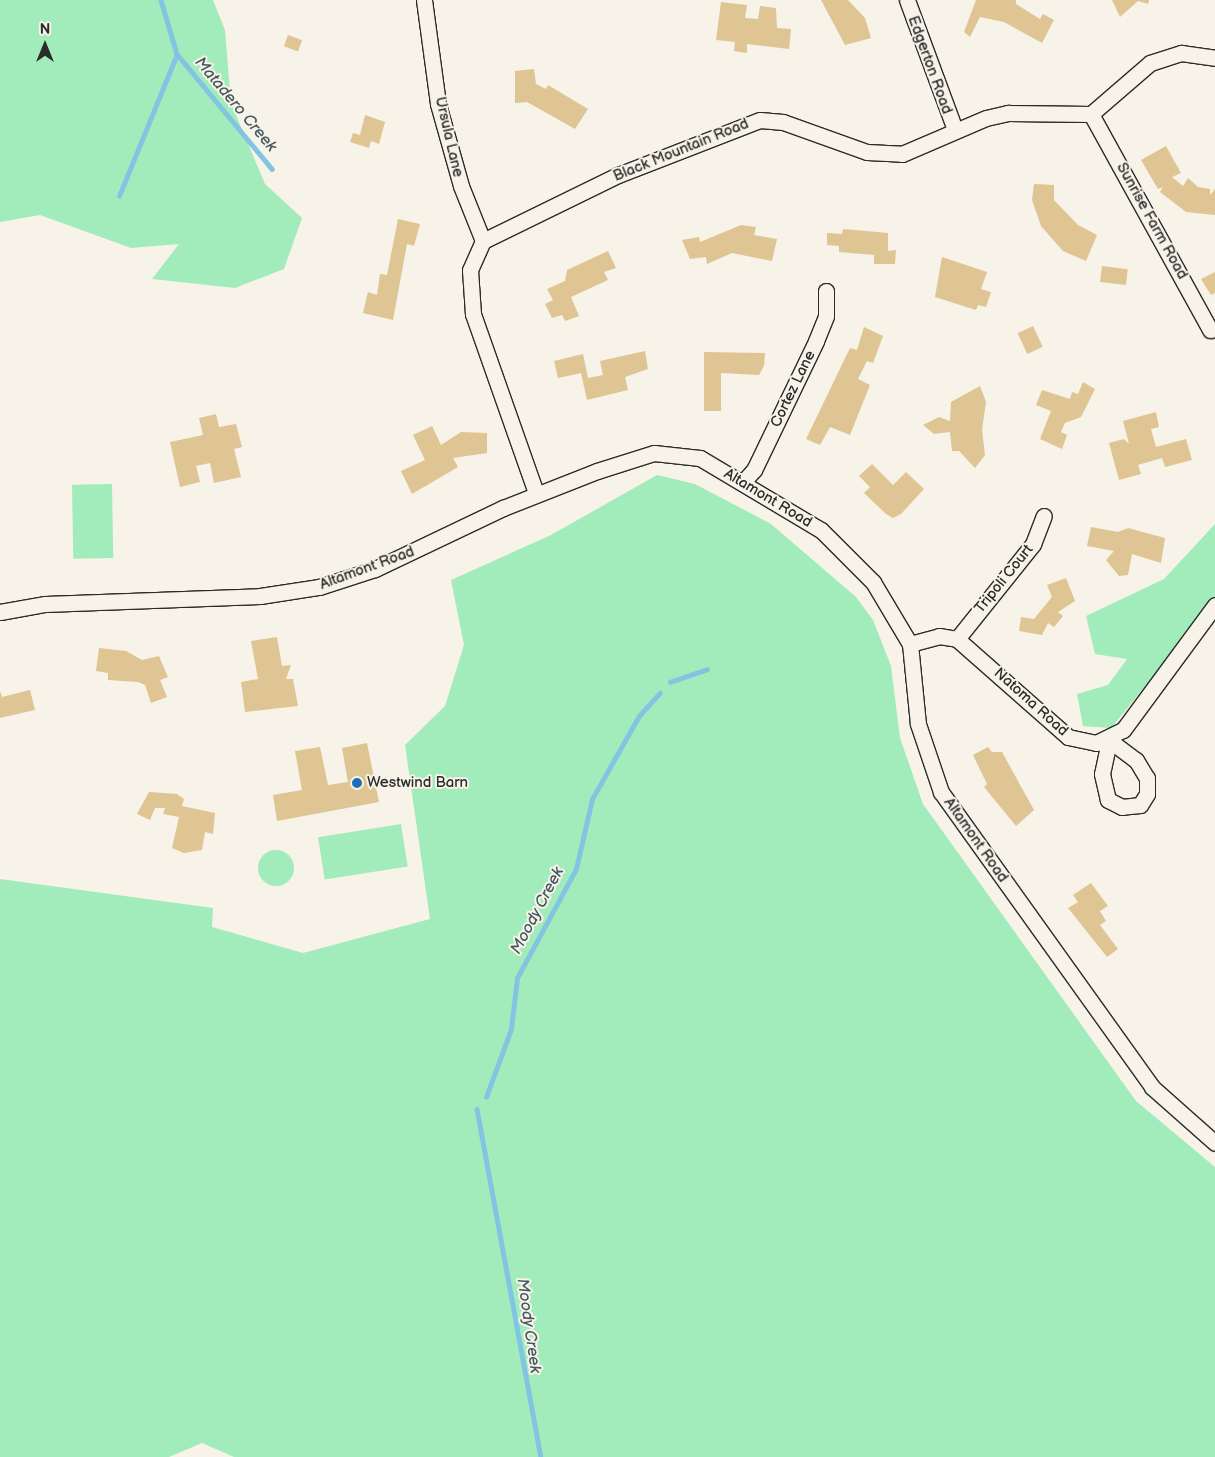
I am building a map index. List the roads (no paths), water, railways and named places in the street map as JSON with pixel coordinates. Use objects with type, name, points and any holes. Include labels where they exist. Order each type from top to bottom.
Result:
[{"type":"street","name":"Ursula Lane","points":[[424,0],[438,104],[460,186],[483,242]]},
{"type":"street","name":"Edgerton Road","points":[[907,0],[955,130]]},
{"type":"street","points":[[1091,114],[1150,63],[1181,53],[1215,58]]},
{"type":"street","name":"Black Mountain Road","points":[[483,242],[618,175],[760,120],[783,122],[883,154],[916,150],[955,130],[1008,113],[1091,114]]},
{"type":"street","name":"Sunrise Farm Road","points":[[1091,114],[1210,330]]},
{"type":"street","points":[[483,242],[470,270],[472,314],[536,493]]},
{"type":"street","name":"Cortez Lane","points":[[744,482],[754,470],[816,341],[826,316],[826,290]]},
{"type":"street","name":"Altamont Road","points":[[0,612],[45,604],[260,596],[319,587],[427,547],[536,493],[654,453],[700,458],[744,482],[821,530],[848,554],[894,612],[910,644],[918,724],[941,792],[1152,1088],[1215,1143]]},
{"type":"street","name":"Tripoli Court","points":[[957,638],[1034,544],[1044,516]]},
{"type":"street","name":"Natoma Road","points":[[957,638],[1068,737],[1084,743],[1109,740],[1123,730],[1215,605]]},
{"type":"street","points":[[910,644],[939,636],[957,638]]},
{"type":"waterway","name":"Matadero Creek","points":[[161,0],[177,54],[272,169]]},
{"type":"waterway","points":[[119,196],[177,54]]},
{"type":"waterway","name":"Moody Creek","points":[[670,682],[707,669]]},
{"type":"waterway","name":"Moody Creek","points":[[486,1097],[511,1029],[517,978],[576,869],[592,799],[639,716],[660,693]]},
{"type":"waterway","name":"Moody Creek","points":[[477,1109],[541,1457]]},
{"type":"place","name":"Westwind Barn","points":[[357,783]]}]
